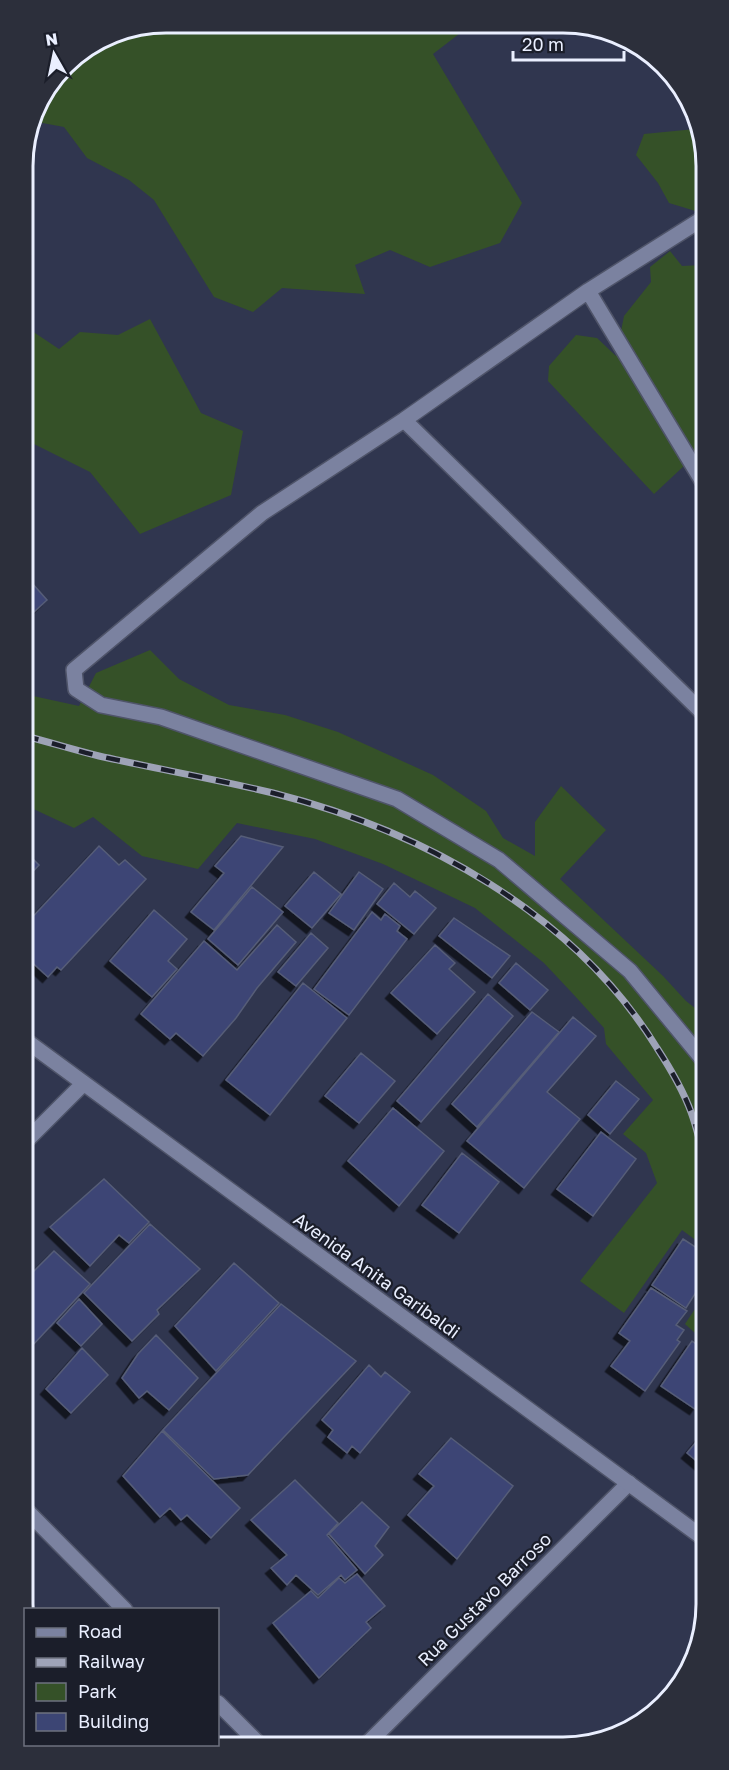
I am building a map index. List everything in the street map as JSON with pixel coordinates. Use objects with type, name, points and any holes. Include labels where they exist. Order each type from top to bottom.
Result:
[{"type":"main road","points":[[696,223],[588,291],[404,420],[262,513],[74,670],[76,689],[101,705],[161,717],[397,799],[499,860],[630,971],[696,1051]]},
{"type":"main road","points":[[588,291],[696,469]]},
{"type":"main road","points":[[404,420],[696,705]]},
{"type":"main road","name":"Avenida Anita Garibaldi","points":[[33,1045],[696,1533]]},
{"type":"main road","points":[[33,1135],[83,1084]]},
{"type":"main road","name":"Rua Gustavo Barroso","points":[[374,1737],[629,1483]]},
{"type":"main road","points":[[33,1517],[123,1608]]},
{"type":"main road","points":[[219,1704],[252,1737]]},
{"type":"green space","points":[[157,33],[460,33],[433,54],[522,203],[500,243],[430,267],[390,250],[355,265],[365,294],[282,288],[253,312],[214,297],[154,200],[129,180],[87,158],[64,127],[40,123],[51,99],[61,84],[84,84],[84,61],[99,51],[123,40]]},
{"type":"green space","points":[[691,129],[695,148],[696,211],[669,203],[658,183],[636,155],[644,134]]},
{"type":"green space","points":[[670,251],[682,266],[696,265],[696,455],[654,494],[548,381],[549,366],[576,335],[597,338],[616,356],[624,316],[651,282],[650,267]]},
{"type":"green space","points":[[150,319],[201,413],[243,431],[231,495],[140,534],[90,472],[33,444],[33,332],[59,349],[80,332],[118,335]]},
{"type":"green space","points":[[150,650],[179,679],[229,705],[285,715],[338,732],[433,775],[486,811],[503,838],[535,856],[535,822],[561,786],[606,830],[560,879],[696,1009],[696,1240],[682,1230],[624,1313],[580,1281],[657,1183],[646,1153],[623,1134],[653,1100],[606,1044],[604,1028],[544,963],[475,908],[383,864],[315,839],[237,823],[198,869],[142,856],[93,817],[74,828],[33,809],[33,696],[79,706],[96,673]]},
{"type":"green space","points":[[696,1308],[696,1334],[685,1324]]},
{"type":"building","points":[[33,584],[47,600],[33,613]]},
{"type":"building","points":[[241,836],[283,847],[214,930],[191,912],[224,873],[215,866]]},
{"type":"building","points":[[99,846],[119,865],[125,860],[146,879],[61,970],[57,967],[48,977],[33,963],[33,916]]},
{"type":"building","points":[[33,859],[39,865],[33,871]]},
{"type":"building","points":[[314,872],[341,894],[312,928],[285,906]]},
{"type":"building","points":[[359,872],[383,889],[354,930],[329,913]]},
{"type":"building","points":[[394,883],[410,897],[415,891],[436,908],[414,934],[377,904]]},
{"type":"building","points":[[252,887],[283,912],[238,965],[208,939]]},
{"type":"building","points":[[154,910],[187,939],[168,961],[177,969],[152,997],[110,961]]},
{"type":"building","points":[[372,912],[381,920],[385,914],[400,926],[397,931],[407,939],[349,1015],[314,989]]},
{"type":"building","points":[[454,918],[510,956],[492,978],[439,936]]},
{"type":"building","points":[[277,925],[296,942],[203,1056],[176,1033],[170,1039],[141,1014],[204,941],[237,970]]},
{"type":"building","points":[[311,933],[328,948],[296,986],[278,972]]},
{"type":"building","points":[[435,945],[455,963],[449,969],[475,992],[437,1034],[391,993]]},
{"type":"building","points":[[516,963],[548,990],[530,1010],[499,983]]},
{"type":"building","points":[[303,983],[347,1018],[270,1115],[226,1080]]},
{"type":"building","points":[[488,994],[513,1016],[421,1122],[397,1101]]},
{"type":"building","points":[[532,1012],[559,1032],[477,1127],[452,1104]]},
{"type":"building","points":[[573,1017],[596,1036],[547,1092],[580,1119],[524,1188],[467,1141]]},
{"type":"building","points":[[361,1053],[395,1081],[359,1123],[325,1096]]},
{"type":"building","points":[[616,1081],[639,1099],[610,1134],[588,1115]]},
{"type":"building","points":[[393,1108],[444,1151],[399,1206],[348,1161]]},
{"type":"building","points":[[601,1132],[636,1159],[593,1216],[557,1189]]},
{"type":"building","points":[[462,1153],[499,1182],[459,1233],[422,1205]]},
{"type":"building","points":[[104,1179],[149,1222],[129,1243],[119,1235],[90,1266],[50,1227]]},
{"type":"building","points":[[150,1224],[200,1269],[157,1310],[159,1314],[132,1341],[84,1293]]},
{"type":"building","points":[[683,1239],[696,1247],[696,1292],[686,1308],[652,1285]]},
{"type":"building","points":[[54,1251],[90,1284],[33,1345],[33,1272]]},
{"type":"building","points":[[234,1263],[279,1303],[216,1371],[175,1326]]},
{"type":"building","points":[[651,1288],[687,1311],[676,1325],[684,1330],[677,1340],[680,1342],[645,1391],[611,1366],[630,1341],[619,1333]]},
{"type":"building","points":[[79,1299],[102,1324],[81,1346],[57,1323]]},
{"type":"building","points":[[281,1304],[356,1361],[248,1475],[214,1479],[163,1430]]},
{"type":"building","points":[[156,1335],[198,1378],[169,1410],[147,1391],[139,1398],[122,1378],[138,1354]]},
{"type":"building","points":[[692,1341],[696,1344],[695,1409],[661,1386]]},
{"type":"building","points":[[82,1348],[108,1375],[71,1413],[46,1389]]},
{"type":"building","points":[[369,1365],[381,1377],[385,1372],[410,1392],[360,1453],[352,1446],[347,1453],[328,1437],[333,1430],[322,1420]]},
{"type":"building","points":[[162,1431],[240,1508],[211,1538],[187,1515],[181,1520],[170,1508],[160,1517],[123,1476]]},
{"type":"building","points":[[451,1438],[513,1486],[457,1559],[408,1515],[434,1486],[419,1474]]},
{"type":"building","points":[[696,1442],[696,1461],[687,1453]]},
{"type":"building","points":[[295,1480],[338,1523],[327,1535],[357,1570],[345,1580],[341,1575],[318,1595],[296,1575],[287,1585],[271,1568],[287,1555],[251,1520]]},
{"type":"building","points":[[362,1502],[389,1527],[375,1546],[383,1555],[365,1574],[329,1534]]},
{"type":"building","points":[[357,1574],[385,1606],[366,1622],[371,1628],[319,1678],[273,1623],[311,1591],[318,1598],[339,1578],[345,1583]]},
{"type":"railway","points":[[33,738],[99,756],[273,793],[329,809],[385,830],[439,855],[490,884],[539,918],[583,957],[623,1000],[671,1071],[688,1104],[696,1128]]}]
